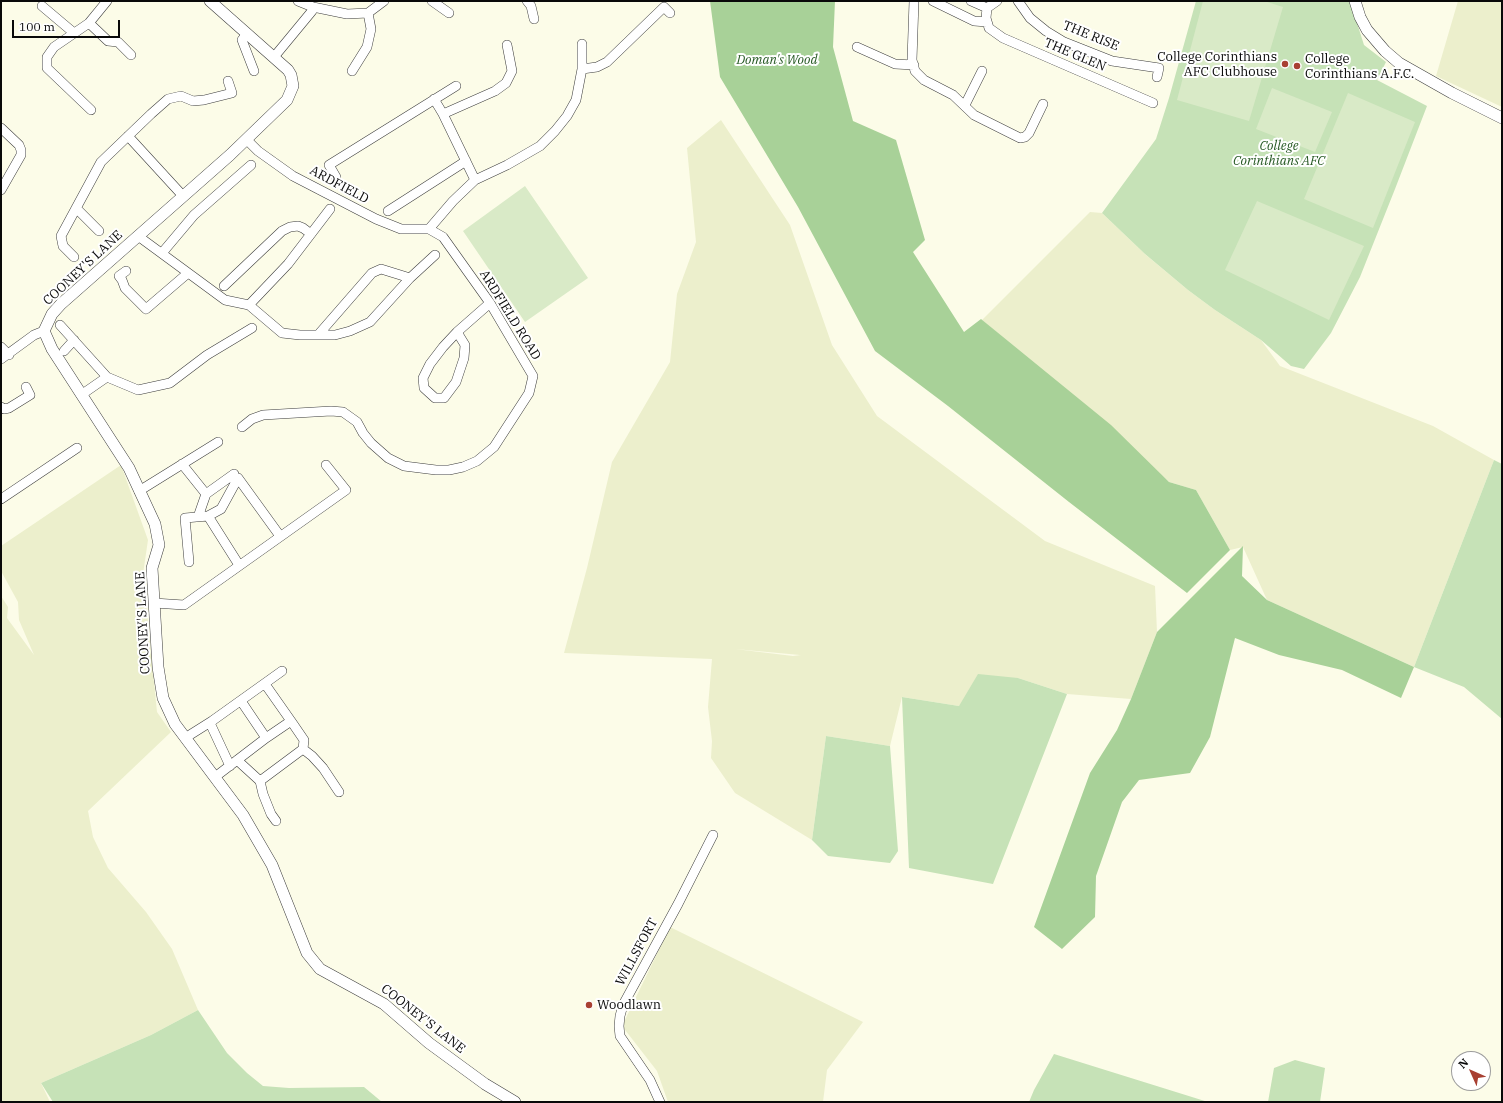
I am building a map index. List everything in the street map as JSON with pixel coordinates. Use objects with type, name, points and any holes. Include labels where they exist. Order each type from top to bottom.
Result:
[{"type":"street","points":[[90,110],[47,68],[47,57],[54,47],[89,23],[107,1]]},
{"type":"street","name":"COONEY'S LANE","points":[[210,1],[288,70],[291,75],[293,86],[287,100],[247,140],[61,304],[52,314],[44,331],[52,349],[129,468],[155,524],[159,545],[152,568],[158,667],[163,698],[175,724],[243,815],[272,866],[302,940],[313,961],[320,969],[384,1004],[429,1043],[485,1084],[516,1102]]},
{"type":"street","points":[[298,1],[313,7],[347,14],[368,14],[384,1]]},
{"type":"street","points":[[432,1],[449,13]]},
{"type":"street","points":[[527,1],[531,6],[534,19]]},
{"type":"street","points":[[914,1],[912,60],[915,71],[924,80],[953,95],[974,115],[1020,138],[1025,137],[1029,133],[1043,104]]},
{"type":"street","points":[[933,1],[974,21],[988,25]]},
{"type":"street","points":[[971,1],[987,8]]},
{"type":"street","points":[[988,25],[986,18],[987,8],[997,1]]},
{"type":"street","name":"THE RISE","points":[[1018,1],[1030,18],[1046,31],[1064,42],[1112,61],[1159,68],[1157,77]]},
{"type":"street","points":[[1355,1],[1360,17],[1367,30],[1385,51],[1399,63],[1452,93],[1502,118]]},
{"type":"street","points":[[42,6],[74,33]]},
{"type":"street","points":[[274,57],[310,14],[313,7]]},
{"type":"street","points":[[582,69],[597,67],[607,62],[664,7],[670,13]]},
{"type":"street","points":[[352,71],[367,47],[371,29],[368,14]]},
{"type":"street","points":[[89,23],[108,41],[118,42],[131,55]]},
{"type":"street","name":"THE GLEN","points":[[988,25],[1002,38],[1153,102]]},
{"type":"street","points":[[247,34],[242,40],[254,71]]},
{"type":"street","points":[[429,228],[453,201],[475,180],[531,152],[540,146],[555,131],[567,116],[576,100],[582,69],[582,44]]},
{"type":"street","points":[[443,114],[495,91],[506,83],[512,71],[506,45]]},
{"type":"street","points":[[857,47],[895,64],[914,65]]},
{"type":"street","points":[[965,105],[982,71]]},
{"type":"street","points":[[74,257],[63,246],[61,236],[102,162],[168,99],[181,96],[193,101],[204,100],[232,93],[228,81]]},
{"type":"street","points":[[336,177],[329,165],[456,86]]},
{"type":"street","points":[[434,99],[443,114],[475,180]]},
{"type":"street","points":[[1,128],[19,145],[21,150],[21,155],[1,190]]},
{"type":"street","points":[[128,136],[183,196]]},
{"type":"street","name":"ARDFIELD","points":[[247,140],[258,151],[293,176],[376,219],[401,229],[429,228]]},
{"type":"street","points":[[388,211],[466,161]]},
{"type":"street","points":[[162,253],[194,215],[251,165]]},
{"type":"street","points":[[76,208],[99,231]]},
{"type":"street","points":[[249,305],[288,264],[330,208]]},
{"type":"street","points":[[224,286],[282,230],[298,226],[311,234]]},
{"type":"street","name":"ARDFIELD ROAD","points":[[242,427],[252,419],[263,415],[337,411],[350,416],[357,422],[363,433],[379,451],[388,458],[404,466],[424,470],[449,470],[477,461],[494,447],[528,393],[533,376],[490,303],[443,237],[429,228]]},
{"type":"street","points":[[138,236],[225,300],[249,305],[282,333],[300,335],[335,335],[350,331],[370,322],[410,278],[435,255]]},
{"type":"street","points":[[318,335],[372,273],[382,269],[410,278]]},
{"type":"street","points":[[126,271],[119,276],[125,288],[146,309],[188,273]]},
{"type":"street","points":[[457,332],[465,345],[464,358],[456,382],[444,398],[435,398],[424,388],[423,378],[430,364],[457,332],[490,303]]},
{"type":"street","points":[[60,325],[107,377],[138,390],[170,383],[207,355],[252,328]]},
{"type":"street","points":[[1,347],[5,357],[34,335],[44,331]]},
{"type":"street","points":[[64,351],[74,340]]},
{"type":"street","points":[[81,395],[107,377]]},
{"type":"street","points":[[1,407],[4,409],[10,408],[30,394],[26,387]]},
{"type":"street","points":[[139,491],[218,442]]},
{"type":"street","points":[[1,499],[76,448]]},
{"type":"street","points":[[182,464],[206,494]]},
{"type":"street","points":[[154,603],[184,605],[346,490],[326,465]]},
{"type":"street","points":[[198,517],[206,494],[234,474]]},
{"type":"street","points":[[189,562],[186,518],[208,516],[221,509],[238,478],[280,536]]},
{"type":"street","points":[[208,516],[239,565]]},
{"type":"street","points":[[185,738],[266,684],[282,671]]},
{"type":"street","points":[[260,781],[303,749],[304,740],[266,684]]},
{"type":"street","points":[[241,701],[266,738]]},
{"type":"street","points":[[215,777],[291,721]]},
{"type":"street","points":[[210,722],[234,763],[260,781],[263,794],[271,814],[276,821]]},
{"type":"street","points":[[303,749],[323,768],[340,792]]},
{"type":"street","name":"WILLSFORT","points":[[660,1102],[650,1080],[620,1036],[620,1016],[624,1005],[713,835]]},
{"type":"green space","name":"Doman's Wood","points":[[710,1],[835,1],[833,47],[853,121],[896,140],[925,240],[913,252],[964,332],[981,319],[1111,425],[1169,482],[1196,490],[1230,550],[1187,593],[948,406],[875,351],[798,207],[720,77]]},
{"type":"green space","name":"College Corinthians AFC","points":[[1196,1],[1350,1],[1364,45],[1386,62],[1377,80],[1427,106],[1360,277],[1331,333],[1304,369],[1291,366],[1261,340],[1215,310],[1188,290],[1145,254],[1102,213],[1156,139]]},
{"type":"green space","points":[[1203,1],[1264,1],[1283,7],[1249,121],[1177,100]]},
{"type":"green space","points":[[1458,1],[1502,1],[1502,107],[1436,76]]},
{"type":"green space","points":[[1272,88],[1332,112],[1315,152],[1256,129]]},
{"type":"green space","points":[[1348,93],[1415,122],[1373,228],[1304,199]]},
{"type":"green space","points":[[721,120],[790,225],[832,345],[877,416],[1045,541],[1155,586],[1157,632],[1131,699],[1067,694],[1018,678],[959,706],[902,697],[890,746],[826,736],[812,840],[735,793],[711,758],[712,741],[708,707],[712,659],[564,653],[587,568],[612,462],[670,362],[677,294],[696,242],[687,148]],"holes":[[[735,649],[801,655],[793,656]]]},
{"type":"green space","points":[[525,186],[588,278],[525,322],[463,231]]},
{"type":"green space","points":[[1257,201],[1364,246],[1329,320],[1225,270]]},
{"type":"green space","points":[[1090,212],[1102,213],[1146,255],[1188,290],[1215,310],[1261,340],[1280,366],[1433,426],[1494,460],[1414,667],[1267,600],[1243,547],[1230,550],[1196,490],[1169,482],[982,320]]},
{"type":"green space","points":[[1494,460],[1502,464],[1502,719],[1464,687],[1414,667]]},
{"type":"green space","points":[[121,465],[148,540],[143,574],[157,712],[171,732],[88,811],[93,837],[108,868],[146,912],[172,949],[198,1010],[151,1035],[41,1083],[50,1102],[1,1102],[1,596],[8,607],[7,618],[34,655],[19,620],[18,602],[1,571],[1,546]]},
{"type":"green space","points":[[1243,546],[1242,576],[1267,600],[1414,667],[1401,698],[1342,670],[1279,655],[1235,638],[1210,737],[1190,773],[1139,780],[1122,802],[1096,876],[1095,917],[1062,949],[1034,927],[1090,773],[1117,730],[1131,699],[1157,632]]},
{"type":"green space","points":[[978,674],[1018,678],[1067,694],[993,884],[909,868],[902,697],[959,706]]},
{"type":"green space","points":[[826,736],[890,746],[898,851],[890,863],[828,856],[812,840]]},
{"type":"green space","points":[[670,927],[863,1022],[827,1070],[823,1102],[668,1102],[657,1071],[622,1026]]},
{"type":"green space","points":[[198,1010],[227,1053],[247,1073],[263,1086],[289,1088],[364,1087],[382,1102],[53,1102],[41,1083],[151,1035]]},
{"type":"green space","points":[[1054,1054],[1208,1102],[1029,1102]]},
{"type":"green space","points":[[1295,1060],[1325,1068],[1320,1102],[1268,1102],[1274,1068]]},
{"type":"place","name":"College Corinthians AFC Clubhouse","points":[[1285,64]]},
{"type":"place","name":"College Corinthians A.F.C.","points":[[1297,66]]},
{"type":"place","name":"Woodlawn","points":[[589,1005]]}]
